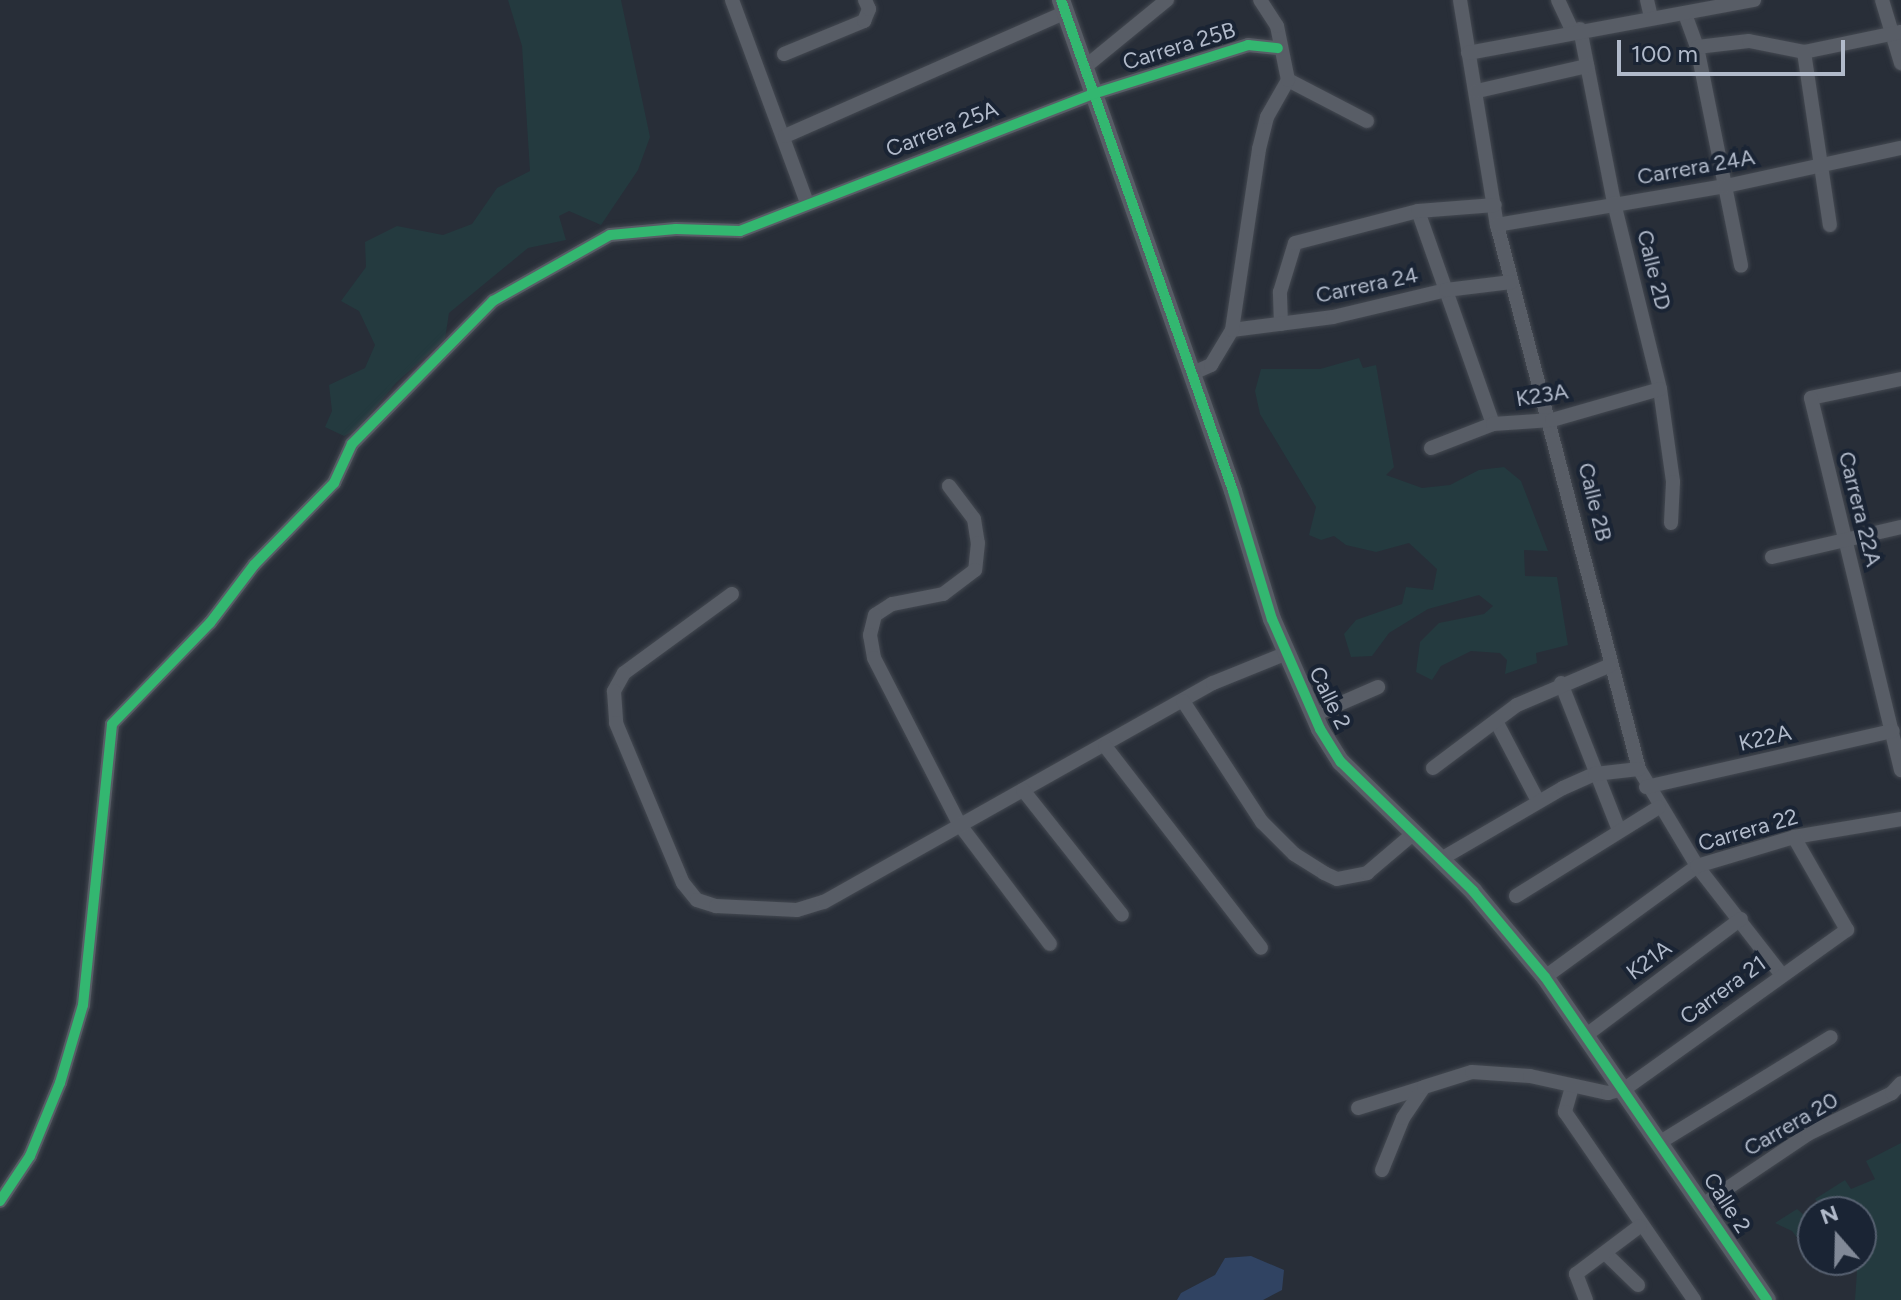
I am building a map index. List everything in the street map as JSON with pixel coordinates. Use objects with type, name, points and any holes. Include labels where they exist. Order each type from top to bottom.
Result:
[{"type":"street","points":[[732,0],[785,136],[807,203]]},
{"type":"street","points":[[784,54],[864,21],[869,9],[865,0]]},
{"type":"street","points":[[1260,0],[1277,26],[1278,48],[1288,80],[1367,121]]},
{"type":"street","name":"Calle 2B","points":[[1460,0],[1497,225],[1552,420],[1639,769],[1646,787],[1697,866],[1781,974]]},
{"type":"street","name":"Calle 2D","points":[[1558,0],[1576,30],[1587,66],[1614,203],[1660,389],[1673,482],[1671,523]]},
{"type":"street","points":[[1647,0],[1651,18]]},
{"type":"street","points":[[1468,53],[1576,30],[1754,0]]},
{"type":"street","points":[[1882,0],[1897,32],[1901,63]]},
{"type":"street","points":[[1085,67],[1162,2]]},
{"type":"street","points":[[785,136],[1063,6]]},
{"type":"street","name":"Calle 2","points":[[1063,6],[1193,373],[1287,653],[1314,715],[1341,762],[1441,859],[1545,977],[1585,1036],[1626,1088],[1767,1300]]},
{"type":"street","points":[[1685,14],[1697,47],[1741,266]]},
{"type":"street","points":[[1697,47],[1749,41],[1804,52],[1897,32]]},
{"type":"street","name":"Carrera 25B","points":[[1093,94],[1248,45],[1278,48]]},
{"type":"street","points":[[1804,52],[1830,225]]},
{"type":"street","points":[[1477,91],[1587,66]]},
{"type":"street","points":[[1193,373],[1211,365],[1232,330],[1259,149],[1267,117],[1288,80]]},
{"type":"street","name":"Carrera 25A","points":[[0,1201],[30,1156],[60,1083],[83,1005],[95,865],[112,724],[210,623],[254,565],[334,483],[352,444],[493,301],[610,235],[676,229],[740,231],[1093,94]]},
{"type":"street","name":"Carrera 24A","points":[[1497,225],[1726,186],[1901,148]]},
{"type":"street","points":[[1281,324],[1280,292],[1295,243],[1418,211],[1495,205]]},
{"type":"street","points":[[1418,211],[1493,424]]},
{"type":"street","name":"Carrera 24","points":[[1232,330],[1281,324],[1446,290],[1512,282]]},
{"type":"street","name":"Carrera 22A","points":[[1901,379],[1811,398],[1901,770]]},
{"type":"street","name":"K23A","points":[[1431,448],[1493,424],[1552,420],[1660,389]]},
{"type":"street","points":[[949,486],[974,519],[975,570],[943,594],[892,604],[875,615],[870,635],[874,658],[960,825],[1050,944]]},
{"type":"street","points":[[1772,557],[1901,527]]},
{"type":"street","points":[[732,594],[624,673],[614,691],[616,723],[683,883],[697,900],[797,910],[824,902],[1241,669],[1287,653]]},
{"type":"street","points":[[1433,768],[1496,721],[1561,683],[1611,665]]},
{"type":"street","points":[[1561,683],[1619,830]]},
{"type":"street","points":[[1314,715],[1378,687]]},
{"type":"street","points":[[1183,701],[1262,822],[1294,854],[1324,873],[1337,879],[1367,873],[1414,833]]},
{"type":"street","points":[[1496,721],[1538,801]]},
{"type":"street","name":"K22A","points":[[1646,787],[1893,731]]},
{"type":"street","points":[[1105,746],[1261,948]]},
{"type":"street","points":[[1441,859],[1538,801],[1595,774],[1639,769]]},
{"type":"street","points":[[1023,790],[1122,915]]},
{"type":"street","points":[[1516,896],[1659,807]]},
{"type":"street","name":"Carrera 22","points":[[1545,977],[1697,866],[1794,837],[1901,819]]},
{"type":"street","name":"Carrera 21","points":[[1626,1088],[1781,974],[1847,930],[1794,837]]},
{"type":"street","name":"K21A","points":[[1585,1036],[1741,919]]},
{"type":"street","points":[[1662,1141],[1831,1037]]},
{"type":"street","points":[[1358,1108],[1472,1072],[1530,1076],[1608,1093],[1626,1088]]},
{"type":"street","name":"Carrera 20","points":[[1704,1204],[1808,1134],[1892,1093],[1901,1083]]},
{"type":"street","points":[[1382,1170],[1403,1118],[1424,1087]]},
{"type":"street","points":[[1572,1087],[1565,1112],[1640,1226],[1694,1300]]},
{"type":"street","points":[[1586,1300],[1576,1274],[1640,1226]]},
{"type":"street","points":[[1605,1253],[1638,1285]]},
{"type":"green space","points":[[508,0],[621,0],[650,137],[638,170],[601,225],[569,211],[559,216],[566,240],[528,248],[449,313],[445,339],[397,382],[356,430],[344,436],[325,427],[332,411],[329,385],[365,368],[375,345],[359,311],[341,301],[366,267],[365,242],[397,226],[443,235],[472,224],[497,188],[530,171],[522,46]]},
{"type":"green space","points":[[1359,358],[1363,368],[1376,365],[1394,467],[1386,475],[1422,488],[1450,485],[1479,470],[1504,467],[1521,481],[1548,551],[1524,550],[1525,576],[1557,577],[1568,645],[1536,653],[1537,663],[1505,674],[1507,660],[1500,653],[1471,651],[1441,666],[1432,680],[1416,672],[1420,642],[1439,623],[1484,614],[1493,606],[1479,595],[1428,609],[1389,633],[1372,656],[1351,657],[1344,634],[1356,620],[1402,604],[1406,587],[1433,590],[1437,569],[1409,543],[1376,552],[1346,545],[1334,536],[1321,540],[1309,535],[1316,507],[1260,414],[1255,391],[1261,369],[1320,369]]},
{"type":"green space","points":[[1901,1143],[1901,1300],[1855,1300],[1857,1276],[1877,1276],[1877,1196],[1820,1196],[1845,1180],[1851,1189],[1875,1179],[1866,1161]]},
{"type":"green space","points":[[1797,1209],[1797,1237],[1792,1231],[1775,1223]]},
{"type":"water","points":[[1251,1256],[1284,1270],[1282,1290],[1263,1300],[1177,1300],[1181,1293],[1215,1275],[1225,1258]]},
{"type":"cycle path","points":[[1061,0],[1233,491],[1272,619],[1320,729],[1341,762],[1473,891],[1545,977],[1767,1300]]},
{"type":"cycle path","points":[[0,1201],[30,1156],[60,1083],[83,1005],[112,724],[210,623],[254,565],[334,483],[352,444],[493,301],[610,235],[676,229],[740,231],[1093,94],[1248,45],[1278,48]]}]
